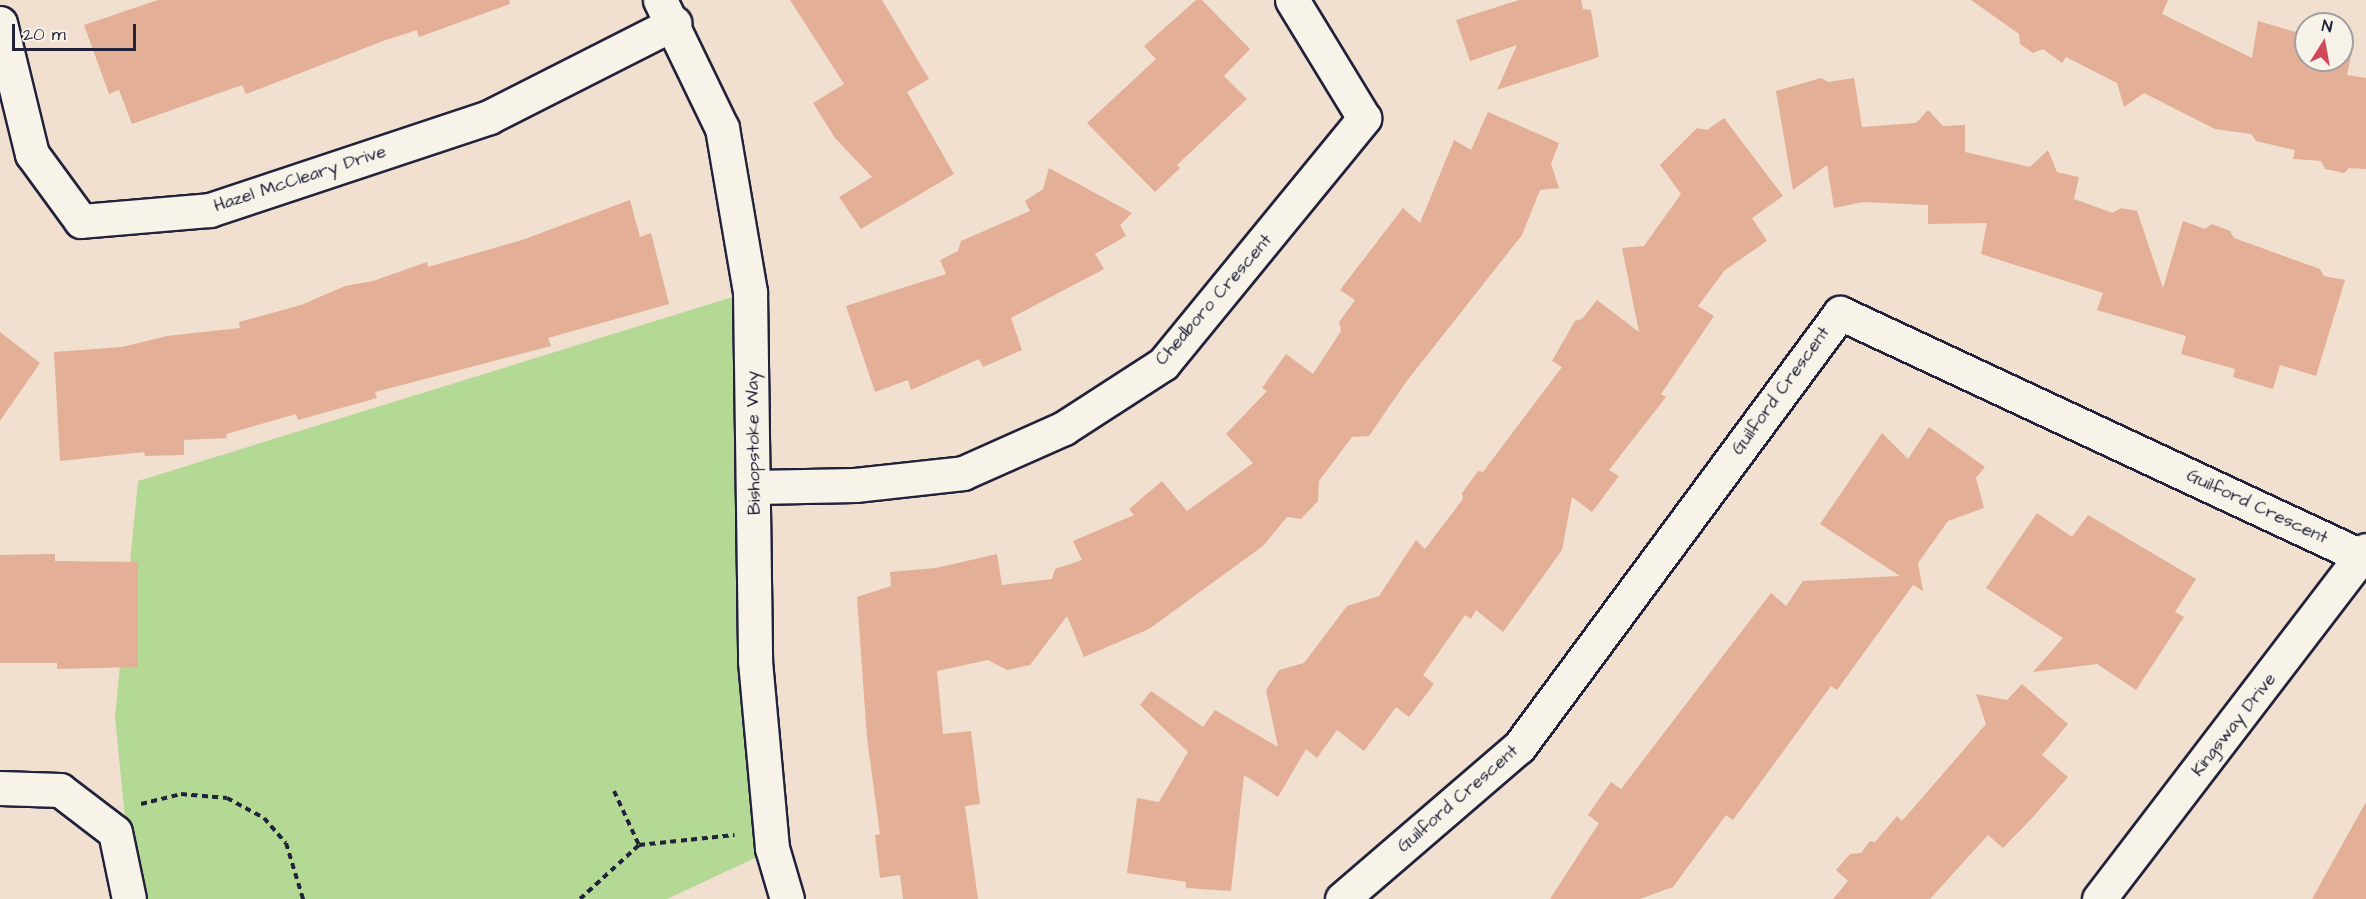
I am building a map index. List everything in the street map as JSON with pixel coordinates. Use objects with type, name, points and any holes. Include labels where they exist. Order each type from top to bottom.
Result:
[{"type":"street","name":"Chedboro Crescent","points":[[755,487],[855,486],[963,473],[1064,428],[1163,364],[1364,118],[1292,0]]},
{"type":"street","name":"Bishopstoke Way","points":[[667,11],[722,128],[748,281],[755,487],[755,661],[771,832],[787,899]]},
{"type":"street","name":"Hazel McCleary Drive","points":[[0,22],[32,153],[81,221],[210,210],[489,117],[667,11]]},
{"type":"street","name":"Guilford Crescent","points":[[1342,899],[1519,747],[1840,313],[2365,553]]},
{"type":"street","name":"Kingsway Drive","points":[[2099,899],[2365,553]]},
{"type":"street","points":[[0,788],[60,790],[115,832],[129,899]]},
{"type":"path","points":[[614,791],[639,845]]},
{"type":"path","points":[[94,816],[181,794],[227,798],[264,818],[286,843],[303,899]]},
{"type":"path","points":[[580,899],[639,845],[771,832]]},
{"type":"green space","points":[[752,291],[774,849],[667,899],[133,899],[115,717],[138,481]]},
{"type":"building","points":[[158,0],[509,0],[510,4],[419,37],[417,30],[383,41],[246,94],[242,85],[132,124],[119,90],[109,94],[84,25]]},
{"type":"building","points":[[790,0],[882,0],[929,79],[907,92],[954,174],[861,229],[839,197],[872,177],[835,138],[813,103],[844,84]]},
{"type":"building","points":[[1196,0],[1202,0],[1250,49],[1224,76],[1247,99],[1177,165],[1180,168],[1155,192],[1087,123],[1156,59],[1144,46]]},
{"type":"building","points":[[1519,0],[1581,0],[1583,9],[1591,10],[1599,57],[1497,90],[1517,45],[1470,61],[1456,20]]},
{"type":"building","points":[[1971,0],[2168,0],[2162,14],[2252,58],[2258,21],[2294,32],[2294,72],[2348,72],[2347,75],[2366,78],[2366,169],[2349,168],[2344,173],[2325,169],[2321,161],[2293,159],[2295,150],[2256,141],[2251,134],[2215,129],[2144,93],[2124,107],[2117,83],[2066,57],[2062,63],[2043,49],[2033,53],[2020,44],[2019,34]]},
{"type":"building","points":[[1821,78],[1828,82],[1854,78],[1862,127],[1916,123],[1928,110],[1943,126],[1965,125],[1965,152],[2030,167],[2048,150],[2057,172],[2079,177],[2074,199],[2113,213],[2121,208],[2137,211],[2163,288],[2183,221],[2205,229],[2212,224],[2230,231],[2234,238],[2320,269],[2324,276],[2345,280],[2316,376],[2280,365],[2273,389],[2233,377],[2235,369],[2181,354],[2186,336],[2097,310],[2103,293],[1981,254],[1987,223],[1928,224],[1928,205],[1863,202],[1834,208],[1827,165],[1793,190],[1776,91]]},
{"type":"building","points":[[1488,112],[1559,143],[1551,164],[1559,188],[1540,190],[1522,235],[1406,382],[1369,436],[1352,437],[1319,481],[1318,501],[1301,519],[1287,517],[1263,546],[1149,629],[1084,657],[1067,616],[1030,665],[1007,670],[988,660],[937,671],[943,734],[971,731],[980,804],[965,806],[978,899],[903,899],[900,875],[880,878],[875,835],[880,834],[867,738],[857,597],[891,586],[890,572],[936,568],[997,554],[1002,585],[1052,579],[1055,569],[1082,560],[1073,541],[1134,515],[1129,509],[1162,481],[1187,511],[1253,463],[1226,434],[1267,391],[1262,388],[1286,354],[1313,374],[1341,331],[1339,322],[1355,300],[1340,290],[1403,208],[1420,223],[1454,140],[1471,150]]},
{"type":"building","points":[[1724,118],[1783,196],[1752,218],[1767,241],[1725,270],[1698,306],[1714,316],[1661,394],[1666,397],[1609,470],[1619,476],[1592,512],[1572,497],[1562,550],[1503,632],[1476,610],[1471,619],[1465,615],[1423,675],[1434,684],[1409,717],[1396,707],[1364,751],[1337,730],[1317,758],[1306,749],[1278,797],[1244,775],[1231,891],[1186,888],[1186,882],[1127,873],[1137,798],[1159,802],[1188,752],[1140,705],[1151,691],[1203,727],[1215,710],[1278,747],[1266,690],[1279,670],[1304,663],[1347,606],[1379,596],[1416,540],[1425,549],[1463,499],[1462,493],[1478,471],[1483,472],[1562,367],[1552,361],[1575,321],[1582,319],[1597,300],[1639,332],[1622,248],[1644,246],[1681,194],[1660,165],[1697,128],[1707,130]]},
{"type":"building","points":[[1049,168],[1132,213],[1120,225],[1126,236],[1095,254],[1104,269],[1011,318],[1022,350],[983,367],[979,359],[911,390],[908,380],[875,392],[846,306],[946,274],[940,260],[958,251],[961,241],[1030,211],[1025,201],[1043,189]]},
{"type":"building","points":[[630,200],[640,237],[651,233],[669,304],[548,338],[551,346],[375,392],[377,398],[298,420],[296,414],[226,434],[227,438],[184,440],[184,455],[145,456],[144,452],[60,461],[54,352],[122,347],[167,336],[240,328],[239,322],[301,305],[345,286],[373,281],[427,262],[428,267],[522,240]]},
{"type":"building","points":[[0,332],[40,363],[0,421]]},
{"type":"building","points":[[1929,427],[1985,467],[1976,478],[1984,508],[1948,521],[1918,563],[1923,591],[1913,585],[1837,690],[1831,686],[1733,820],[1726,815],[1673,887],[1640,899],[1550,899],[1599,823],[1588,815],[1611,782],[1621,789],[1771,593],[1786,606],[1803,581],[1900,576],[1820,524],[1882,433],[1908,459]]},
{"type":"building","points":[[2037,513],[2072,537],[2088,515],[2196,579],[2175,612],[2184,617],[2136,690],[2097,664],[2033,672],[2063,638],[1986,588]]},
{"type":"building","points":[[55,554],[55,561],[138,562],[138,667],[57,669],[57,663],[0,663],[0,555]]},
{"type":"building","points":[[2022,684],[2068,724],[2042,755],[2068,777],[2033,817],[2003,848],[1988,835],[1930,899],[1833,899],[1848,881],[1836,870],[1850,854],[1861,853],[1870,841],[1875,842],[1897,816],[1902,821],[1986,724],[1976,694],[2007,700]]},
{"type":"building","points":[[2366,802],[2366,899],[2312,899]]}]
